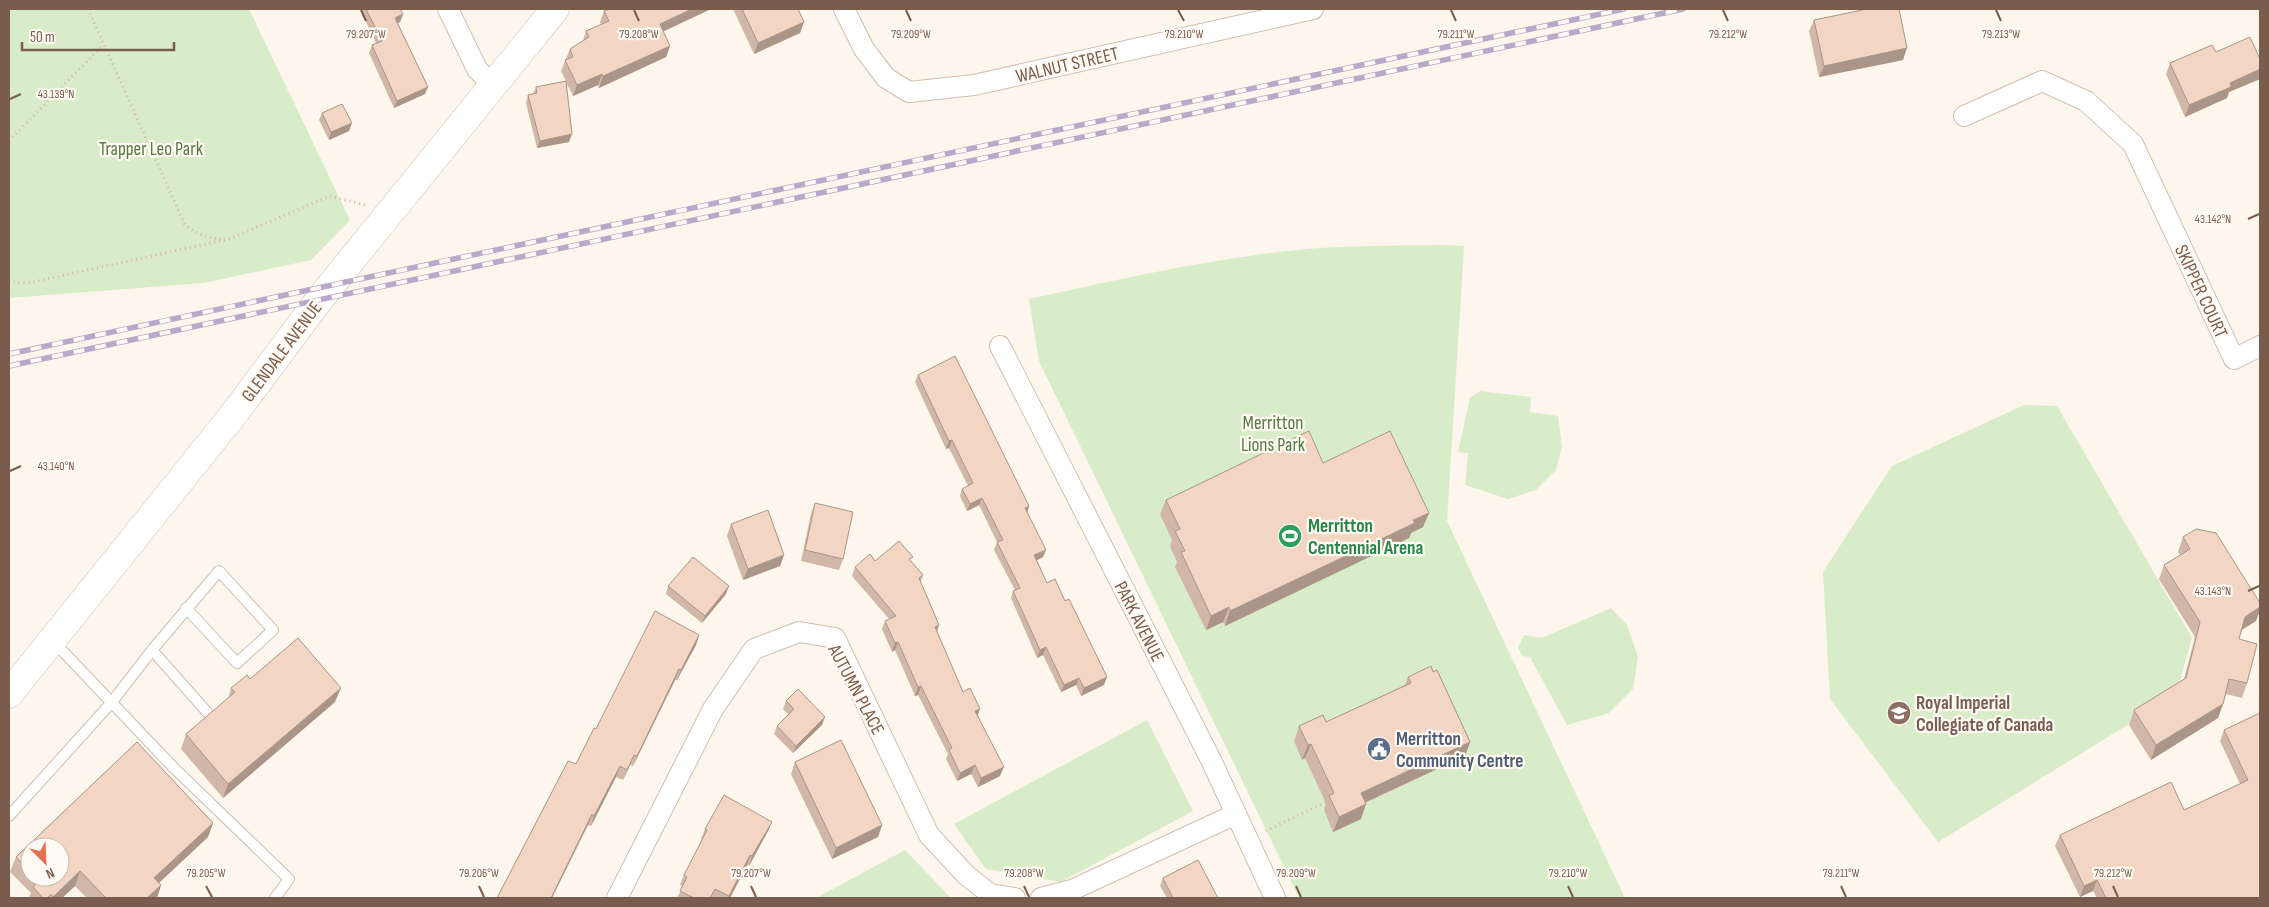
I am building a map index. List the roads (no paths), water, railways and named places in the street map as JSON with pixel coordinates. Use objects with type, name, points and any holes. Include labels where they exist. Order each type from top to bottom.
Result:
[{"type":"main road","name":"GLENDALE AVENUE","points":[[9,694],[237,410],[319,300],[555,9]]},
{"type":"street","points":[[448,9],[477,69],[492,85]]},
{"type":"street","name":"WALNUT STREET","points":[[848,17],[864,49],[886,78],[909,92],[974,85],[1312,9]]},
{"type":"street","name":"SKIPPER COURT","points":[[1964,116],[2042,80],[2086,101],[2133,144],[2234,359],[2260,346]]},
{"type":"street","name":"PARK AVENUE","points":[[1000,346],[1236,814],[1274,898]]},
{"type":"street","name":"AUTUMN PLACE","points":[[617,898],[713,709],[754,649],[799,632],[835,638],[929,835],[966,875],[990,894],[1015,898]]},
{"type":"street","points":[[1042,898],[1072,890],[1236,814]]},
{"type":"lane","points":[[9,816],[112,702],[186,608],[219,571],[273,630],[237,663],[186,608]]},
{"type":"lane","points":[[52,640],[174,768],[289,879],[275,898]]},
{"type":"lane","points":[[152,650],[207,712]]},
{"type":"railway","points":[[9,354],[1624,9]]},
{"type":"railway","points":[[9,366],[1683,9]]},
{"type":"place","name":"Merritton Centennial Arena","points":[[1290,536]]},
{"type":"place","name":"Royal Imperial Collegiate of Canada","points":[[1899,713]]},
{"type":"place","name":"Merritton Community Centre","points":[[1379,749]]},
{"type":"park label","name":"Trapper Leo Park","points":[[151,148]]},
{"type":"park label","name":"Merritton Lions Park","points":[[1273,433]]}]
